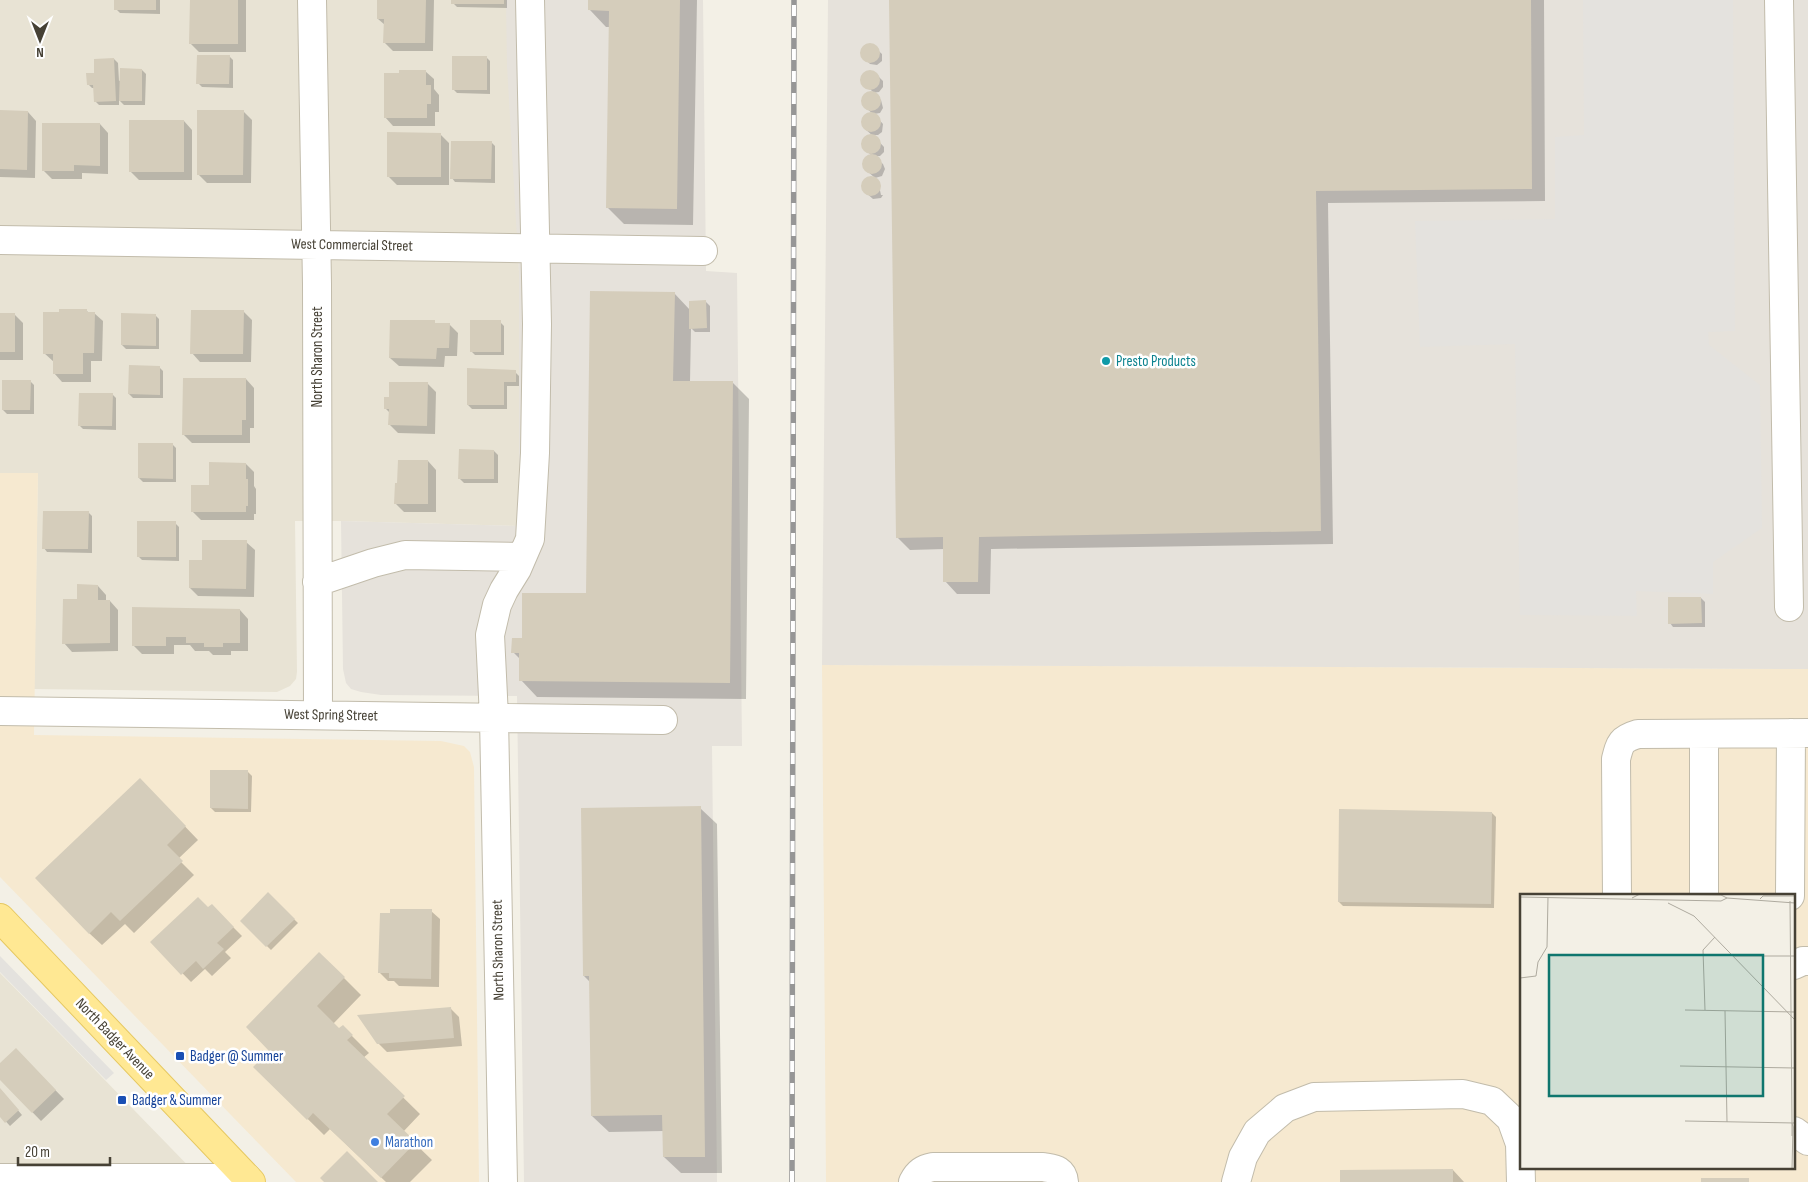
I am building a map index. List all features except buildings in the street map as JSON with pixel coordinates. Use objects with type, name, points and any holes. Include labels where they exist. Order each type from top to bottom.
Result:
[{"type":"main road","name":"North Badger Avenue","points":[[0,918],[249,1180]]},
{"type":"street","name":"North Sharon Street","points":[[312,0],[317,245],[318,715]]},
{"type":"street","name":"North Sharon Street","points":[[503,1182],[494,717],[490,635],[497,605],[530,540],[535,453],[537,324],[530,0]]},
{"type":"street","points":[[1779,0],[1789,607]]},
{"type":"street","name":"West Commercial Street","points":[[0,240],[704,251]]},
{"type":"street","points":[[317,582],[373,563],[406,555],[522,557]]},
{"type":"street","name":"West Spring Street","points":[[0,712],[663,720]]},
{"type":"street","points":[[1617,894],[1616,760],[1619,746],[1626,737],[1638,734],[1800,733],[1790,894]]},
{"type":"street","points":[[1704,734],[1704,894]]},
{"type":"street","points":[[1236,1182],[1242,1157],[1257,1132],[1285,1108],[1314,1098],[1463,1094],[1492,1101],[1511,1119],[1520,1144]]},
{"type":"street","points":[[1796,1132],[1808,1141]]},
{"type":"street","points":[[913,1182],[916,1175],[924,1169],[933,1167],[1043,1167],[1056,1169],[1061,1172],[1064,1182]]},
{"type":"street","points":[[0,1178],[249,1180]]},
{"type":"shaded area","points":[[0,0],[511,0],[519,272],[519,526],[295,521],[297,672],[296,679],[290,686],[277,692],[34,689],[38,473],[0,473]]},
{"type":"shaded area","points":[[506,0],[703,0],[706,271],[737,273],[742,746],[712,746],[717,1182],[524,1182],[517,696],[381,695],[361,692],[351,689],[346,683],[343,669],[341,521],[519,526],[519,272],[507,66]]},
{"type":"shaded area","points":[[828,0],[1808,0],[1808,669],[822,665]]},
{"type":"shaded area","points":[[1583,0],[1733,0],[1735,331],[1708,332],[1709,345],[1760,385],[1762,528],[1713,562],[1713,594],[1636,591],[1637,616],[1520,615],[1515,344],[1420,347],[1415,221],[1555,219],[1555,137],[1584,135]]},
{"type":"shaded area","points":[[0,473],[38,473],[34,735],[441,741],[464,746],[470,752],[474,767],[479,1182],[296,1182],[0,877]]},
{"type":"shaded area","points":[[822,665],[1808,669],[1808,1182],[826,1182]]},
{"type":"shaded area","points":[[0,956],[114,1073],[106,1080],[0,972]]},
{"type":"shaded area","points":[[0,973],[66,1040],[204,1182],[0,1182]]},
{"type":"railway","points":[[792,1182],[794,0]]},
{"type":"place","name":"Presto Products","points":[[1106,361]]},
{"type":"place","name":"Badger @ Summer","points":[[180,1056]]},
{"type":"place","name":"Badger & Summer","points":[[122,1100]]},
{"type":"place","name":"Marathon","points":[[375,1142]]}]
